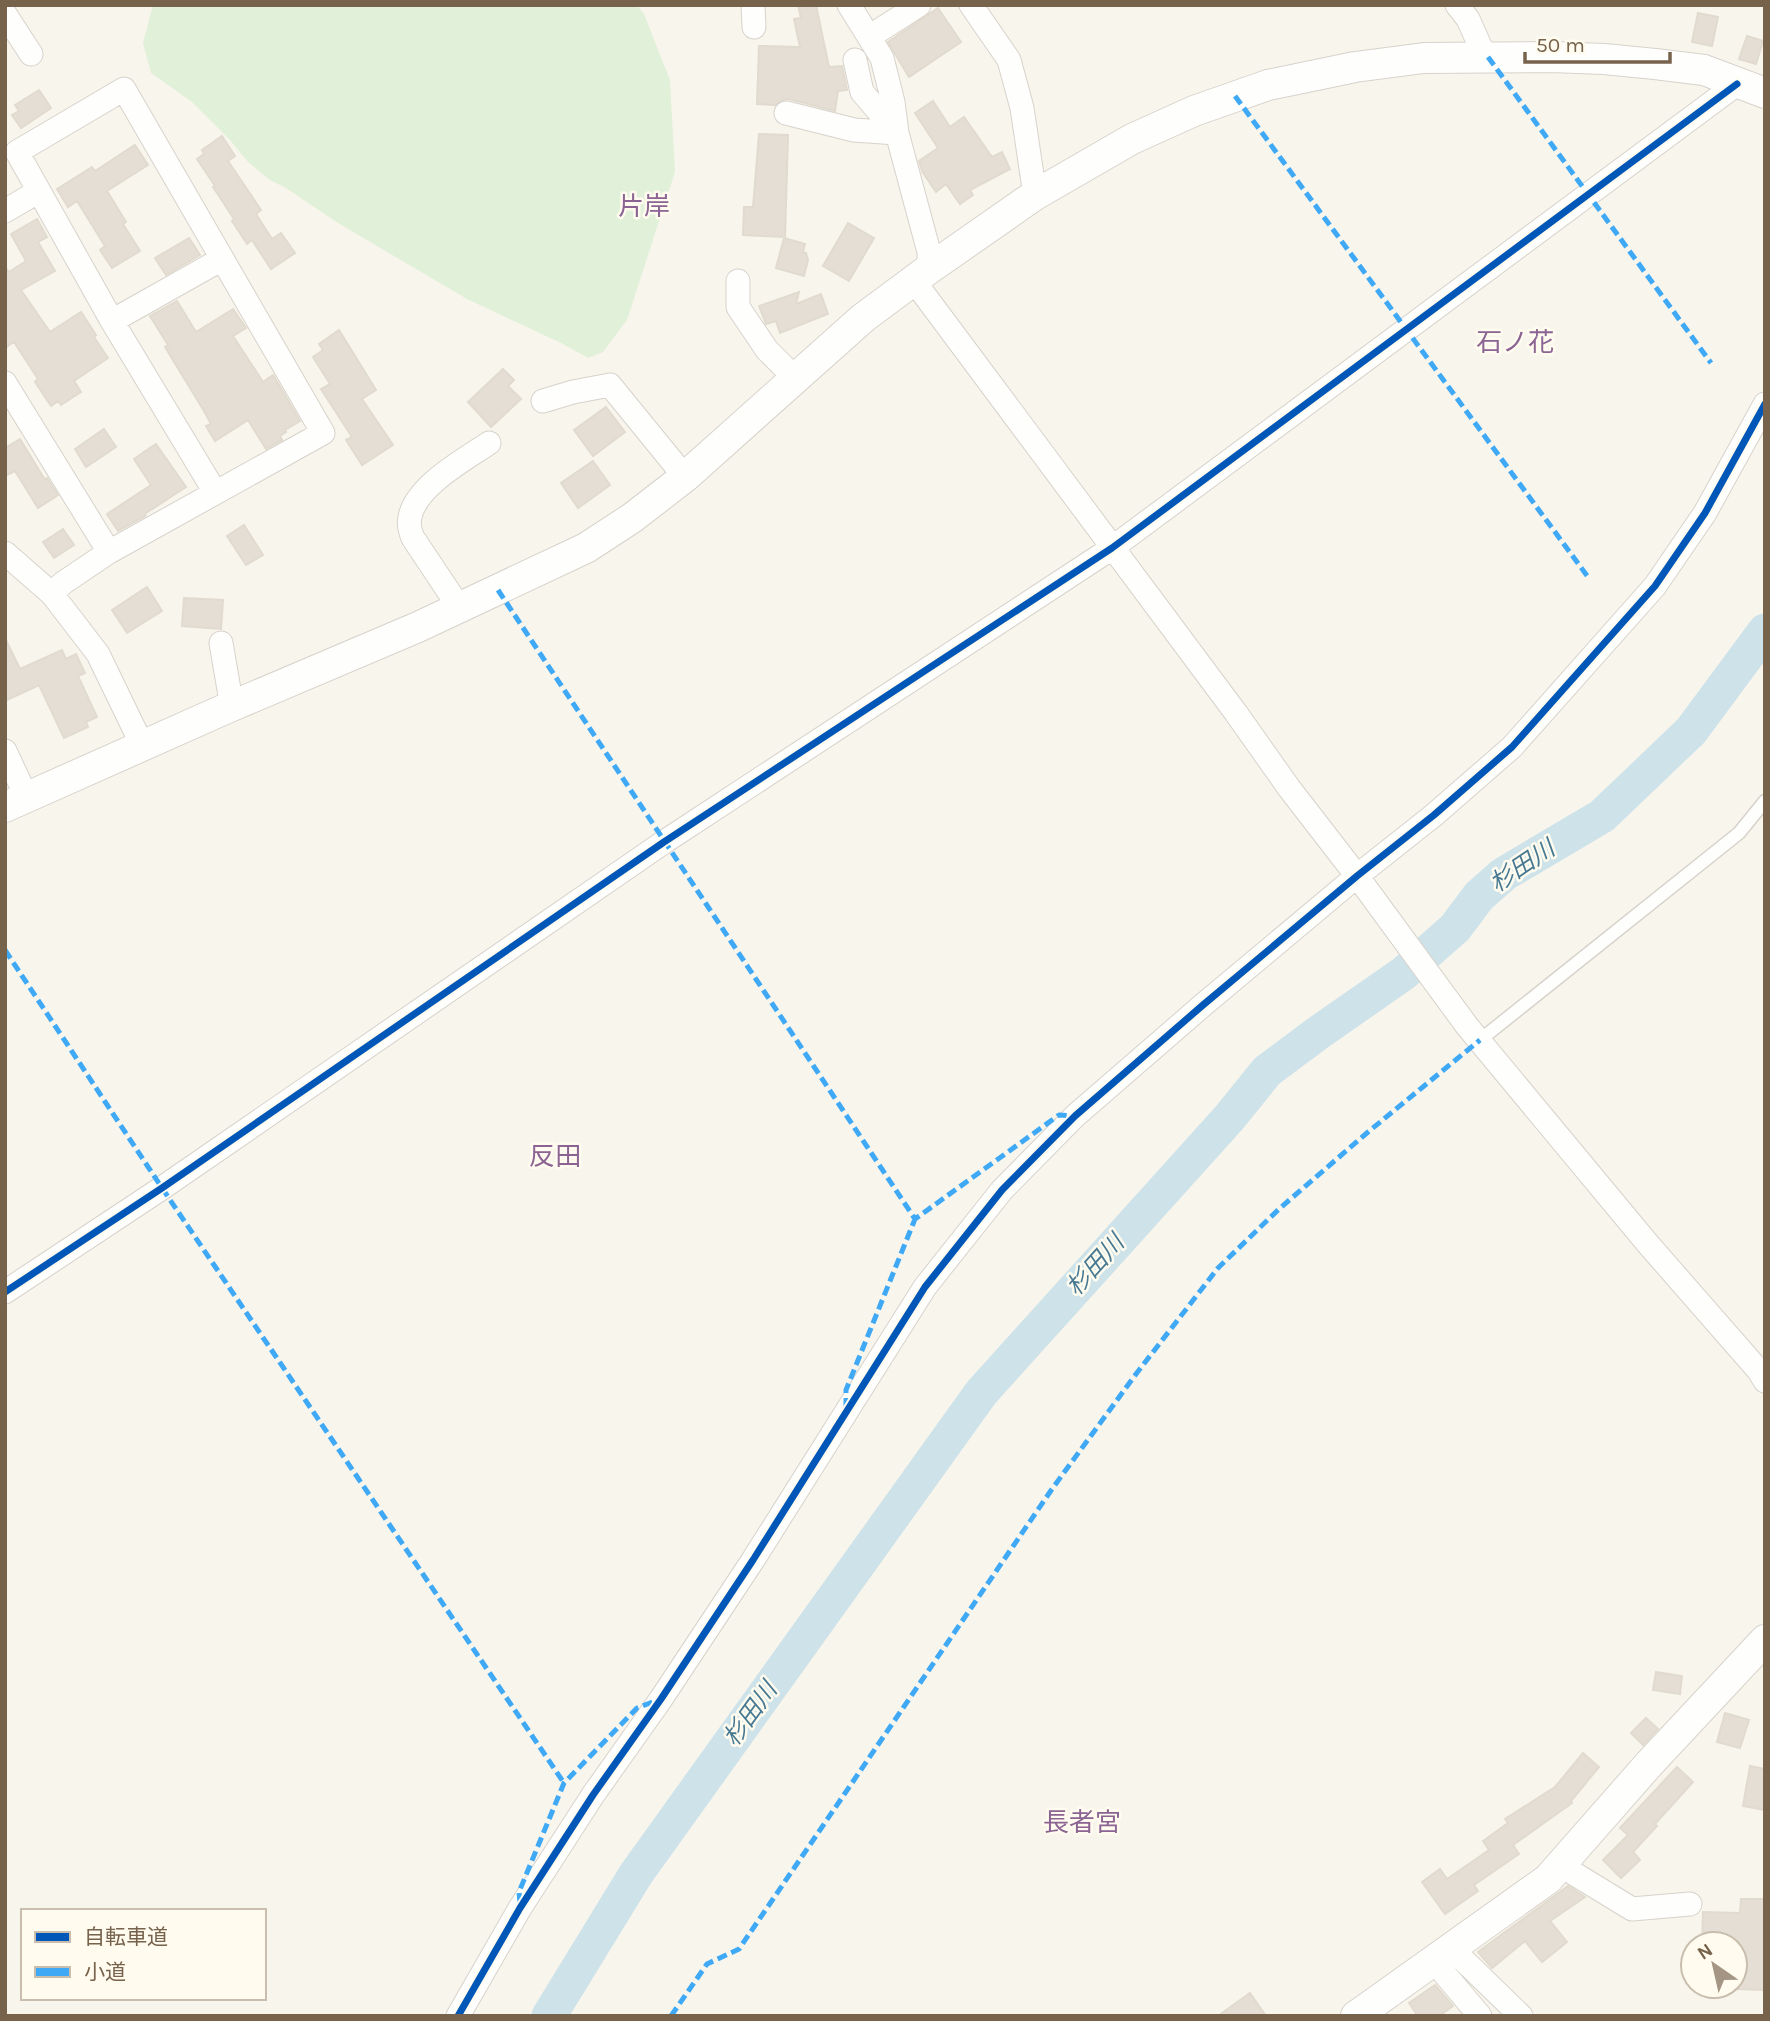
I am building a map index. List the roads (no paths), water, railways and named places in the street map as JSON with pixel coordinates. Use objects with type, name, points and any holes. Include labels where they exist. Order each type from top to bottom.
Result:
[{"type":"street","points":[[849,5],[882,58],[893,102],[897,134],[929,252],[921,275]]},
{"type":"street","points":[[869,37],[919,5]]},
{"type":"street","points":[[971,5],[1009,60],[1022,108],[1035,195]]},
{"type":"street","points":[[1457,5],[1468,19],[1488,57]]},
{"type":"street","points":[[5,14],[31,54]]},
{"type":"street","points":[[5,751],[16,803],[418,627],[586,548],[632,518],[685,477],[863,318],[921,275],[1035,195],[1132,139],[1194,111],[1268,85],[1355,67],[1424,58],[1577,58],[1655,64],[1704,70],[1751,89]]},
{"type":"street","points":[[855,60],[862,92],[897,134]]},
{"type":"street","points":[[52,594],[63,583],[109,552],[323,433],[124,89],[17,152],[112,321],[215,492]]},
{"type":"street","points":[[5,1292],[162,1188],[664,842],[1112,548],[1751,89]]},
{"type":"street","points":[[786,113],[854,130],[897,134]]},
{"type":"street","points":[[5,211],[38,191]]},
{"type":"street","points":[[112,321],[222,259]]},
{"type":"street","points":[[921,275],[1112,548],[1473,1033],[1765,1381]]},
{"type":"street","points":[[737,281],[738,307],[767,350],[796,379]]},
{"type":"street","points":[[5,383],[109,552]]},
{"type":"street","points":[[543,401],[610,385],[685,477]]},
{"type":"street","points":[[458,2016],[527,1897],[753,1560],[925,1287],[1002,1190],[1075,1116],[1202,1005],[1363,883],[1434,815],[1512,747],[1647,596],[1705,513],[1765,404]]},
{"type":"street","points":[[459,607],[413,538],[409,526],[410,515],[429,485],[489,443]]},
{"type":"street","points":[[5,553],[52,594],[98,654],[144,747]]},
{"type":"street","points":[[221,643],[232,707]]},
{"type":"street","points":[[1356,2016],[1548,1879],[1648,1764],[1765,1640]]},
{"type":"street","points":[[1560,1865],[1632,1909],[1690,1904]]},
{"type":"street","points":[[1442,1954],[1480,2016]]},
{"type":"street","points":[[1442,1954],[1521,2016]]},
{"type":"lane","points":[[1473,1033],[1739,833],[1765,801]]},
{"type":"waterway","name":"杉田川","points":[[549,2016],[636,1874],[981,1393],[1229,1118],[1267,1071],[1404,973],[1455,928],[1479,896],[1504,874],[1602,816],[1691,731],[1765,631]]},
{"type":"district","name":"片岸","points":[[644,206]]},
{"type":"district","name":"石ノ花","points":[[1515,342]]},
{"type":"district","name":"反田","points":[[555,1156]]},
{"type":"district","name":"長者宮","points":[[1082,1822]]}]
